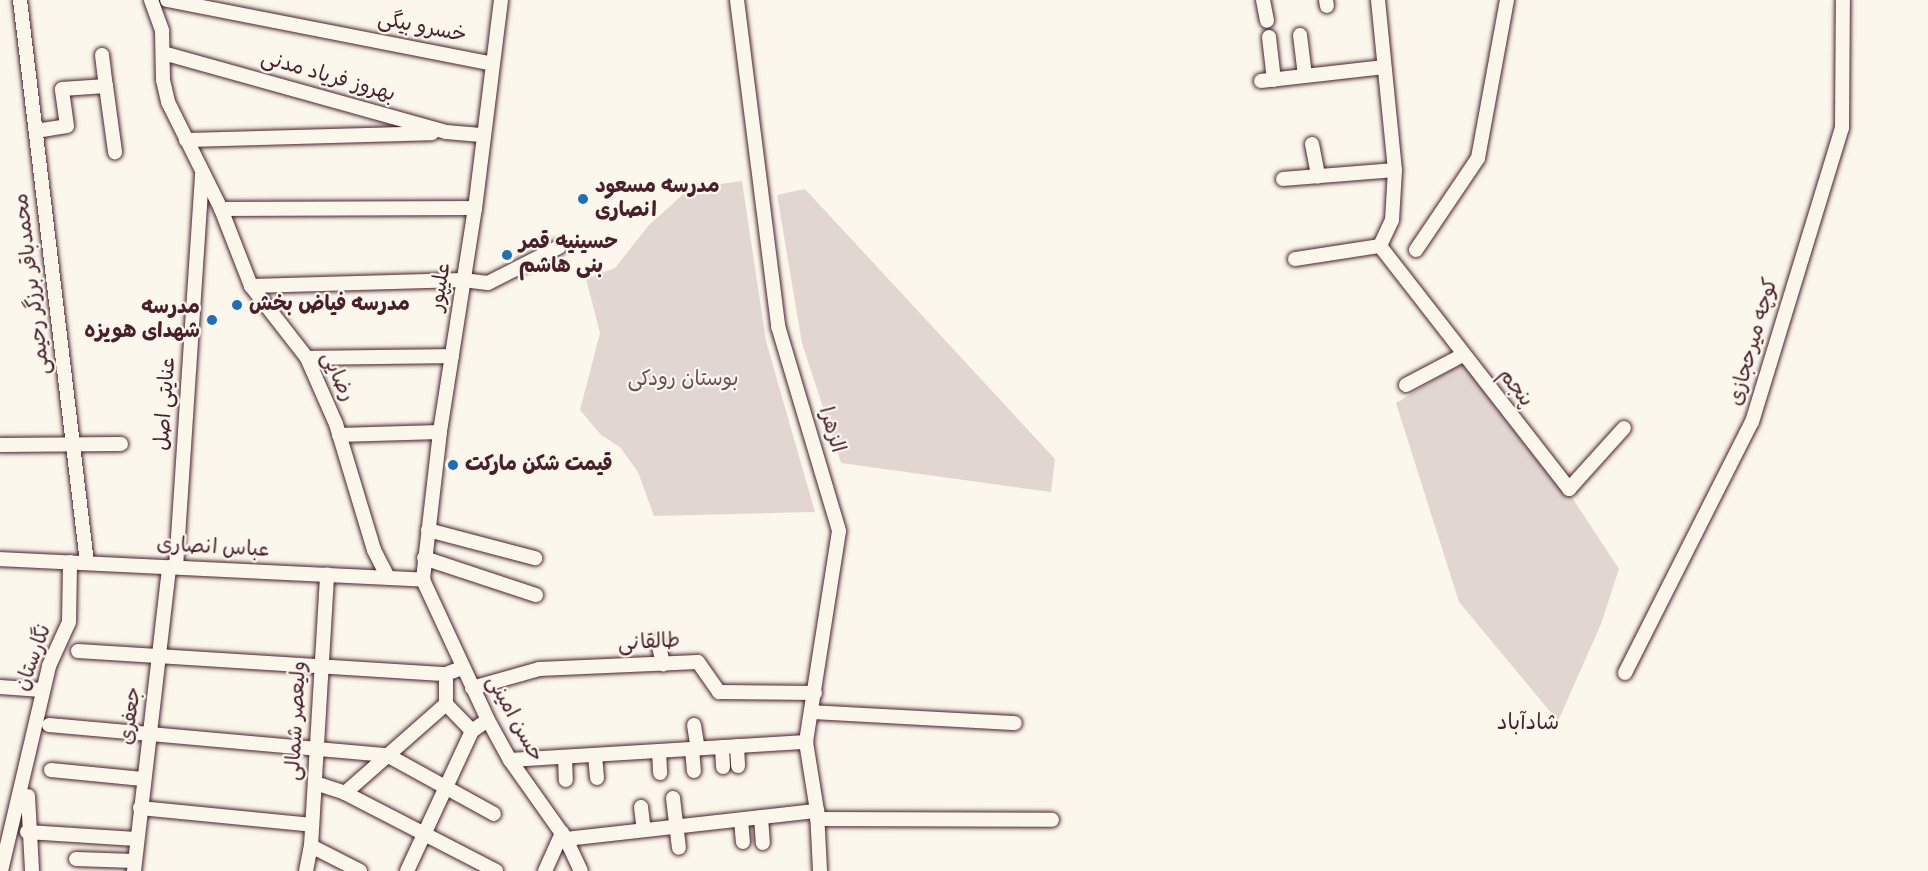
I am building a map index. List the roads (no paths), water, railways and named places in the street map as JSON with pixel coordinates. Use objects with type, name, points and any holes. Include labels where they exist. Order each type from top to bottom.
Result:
[{"type":"street","name":"محمدباقر برزگر رحیمی","points":[[20,0],[87,563]]},
{"type":"street","name":"رضایی","points":[[151,0],[162,31],[165,93],[221,208],[251,286],[306,358],[339,435],[374,550],[388,577]]},
{"type":"street","name":"خسرو بیگی","points":[[167,0],[492,64]]},
{"type":"street","name":"الزهرا","points":[[737,0],[778,326],[839,531],[806,742],[817,815],[820,871]]},
{"type":"street","points":[[1263,0],[1267,21]]},
{"type":"street","points":[[1294,259],[1380,246],[1392,220],[1395,170],[1378,0]]},
{"type":"street","points":[[1416,250],[1478,158],[1507,0]]},
{"type":"street","name":"کوچه میرحجازی","points":[[1625,673],[1752,423],[1842,128],[1843,0]]},
{"type":"street","name":"علیپور","points":[[423,580],[440,432],[475,208],[498,1]]},
{"type":"street","points":[[1300,34],[1305,76]]},
{"type":"street","points":[[1269,37],[1268,81],[1384,67]]},
{"type":"street","name":"بهروز فریاد مدنی","points":[[163,53],[447,132],[483,135]]},
{"type":"street","points":[[102,55],[115,152]]},
{"type":"street","points":[[36,131],[67,126],[62,89],[106,86]]},
{"type":"street","points":[[186,140],[447,132]]},
{"type":"street","points":[[1312,144],[1318,176]]},
{"type":"street","points":[[1283,179],[1395,170]]},
{"type":"street","name":"عنایتی اصل","points":[[173,567],[202,171]]},
{"type":"street","points":[[221,208],[475,208]]},
{"type":"street","name":"پنجم","points":[[1380,246],[1569,489],[1624,428]]},
{"type":"street","points":[[251,286],[463,280],[488,283],[559,247]]},
{"type":"street","points":[[1406,385],[1463,355]]},
{"type":"street","points":[[306,358],[452,356]]},
{"type":"street","points":[[339,435],[440,432]]},
{"type":"street","points":[[0,445],[121,444]]},
{"type":"street","points":[[428,530],[535,558]]},
{"type":"street","points":[[424,558],[536,595]]},
{"type":"street","name":"عباس انصاری","points":[[0,559],[423,580]]},
{"type":"street","name":"نگارستان","points":[[1,871],[6,822],[42,690],[69,622],[70,562]]},
{"type":"street","name":"جعفری","points":[[134,866],[143,779],[173,567]]},
{"type":"street","name":"ولیعصر شمالی","points":[[306,871],[311,846],[327,574]]},
{"type":"street","name":"حسن امینی","points":[[423,580],[488,720],[510,760],[564,836],[581,871]]},
{"type":"street","points":[[657,642],[663,664]]},
{"type":"street","points":[[78,651],[322,665],[446,675],[462,668]]},
{"type":"street","name":"طالقانی","points":[[472,688],[539,669],[698,662],[719,692],[815,693]]},
{"type":"street","points":[[446,675],[446,704],[472,731]]},
{"type":"street","points":[[0,687],[42,690]]},
{"type":"street","points":[[345,793],[446,704]]},
{"type":"street","points":[[811,712],[1015,723]]},
{"type":"street","points":[[408,871],[472,731],[488,720]]},
{"type":"street","points":[[49,724],[149,735],[317,747],[387,755],[494,814]]},
{"type":"street","points":[[693,771],[694,724]]},
{"type":"street","points":[[510,760],[806,742]]},
{"type":"street","points":[[737,746],[738,766]]},
{"type":"street","points":[[722,747],[723,767]]},
{"type":"street","points":[[659,751],[660,773]]},
{"type":"street","points":[[595,755],[597,778]]},
{"type":"street","points":[[565,757],[566,780]]},
{"type":"street","points":[[51,770],[143,779]]},
{"type":"street","points":[[315,783],[345,793],[425,832],[496,871]]},
{"type":"street","points":[[28,796],[27,832],[32,871]]},
{"type":"street","points":[[673,798],[679,848]]},
{"type":"street","points":[[640,807],[644,830]]},
{"type":"street","points":[[140,808],[312,825]]},
{"type":"street","points":[[545,871],[564,836],[761,817],[817,815],[1052,820]]},
{"type":"street","points":[[761,817],[763,843]]},
{"type":"street","points":[[741,819],[743,842]]},
{"type":"street","points":[[27,832],[136,839]]},
{"type":"street","points":[[311,846],[360,871]]},
{"type":"street","points":[[76,859],[134,866]]},
{"type":"place","name":"مدرسه مسعود انصاری","points":[[583,199]]},
{"type":"place","name":"حسینیه قمر بنی هاشم","points":[[507,255]]},
{"type":"place","name":"مدرسه فیاض بخش","points":[[237,305]]},
{"type":"place","name":"مدرسه شهدای هویزه","points":[[212,320]]},
{"type":"place","name":"قیمت شکن مارکت","points":[[453,465]]},
{"type":"district","name":"شادآباد","points":[[1528,725]]},
{"type":"park label","name":"بوستان رودکی","points":[[683,380]]}]
